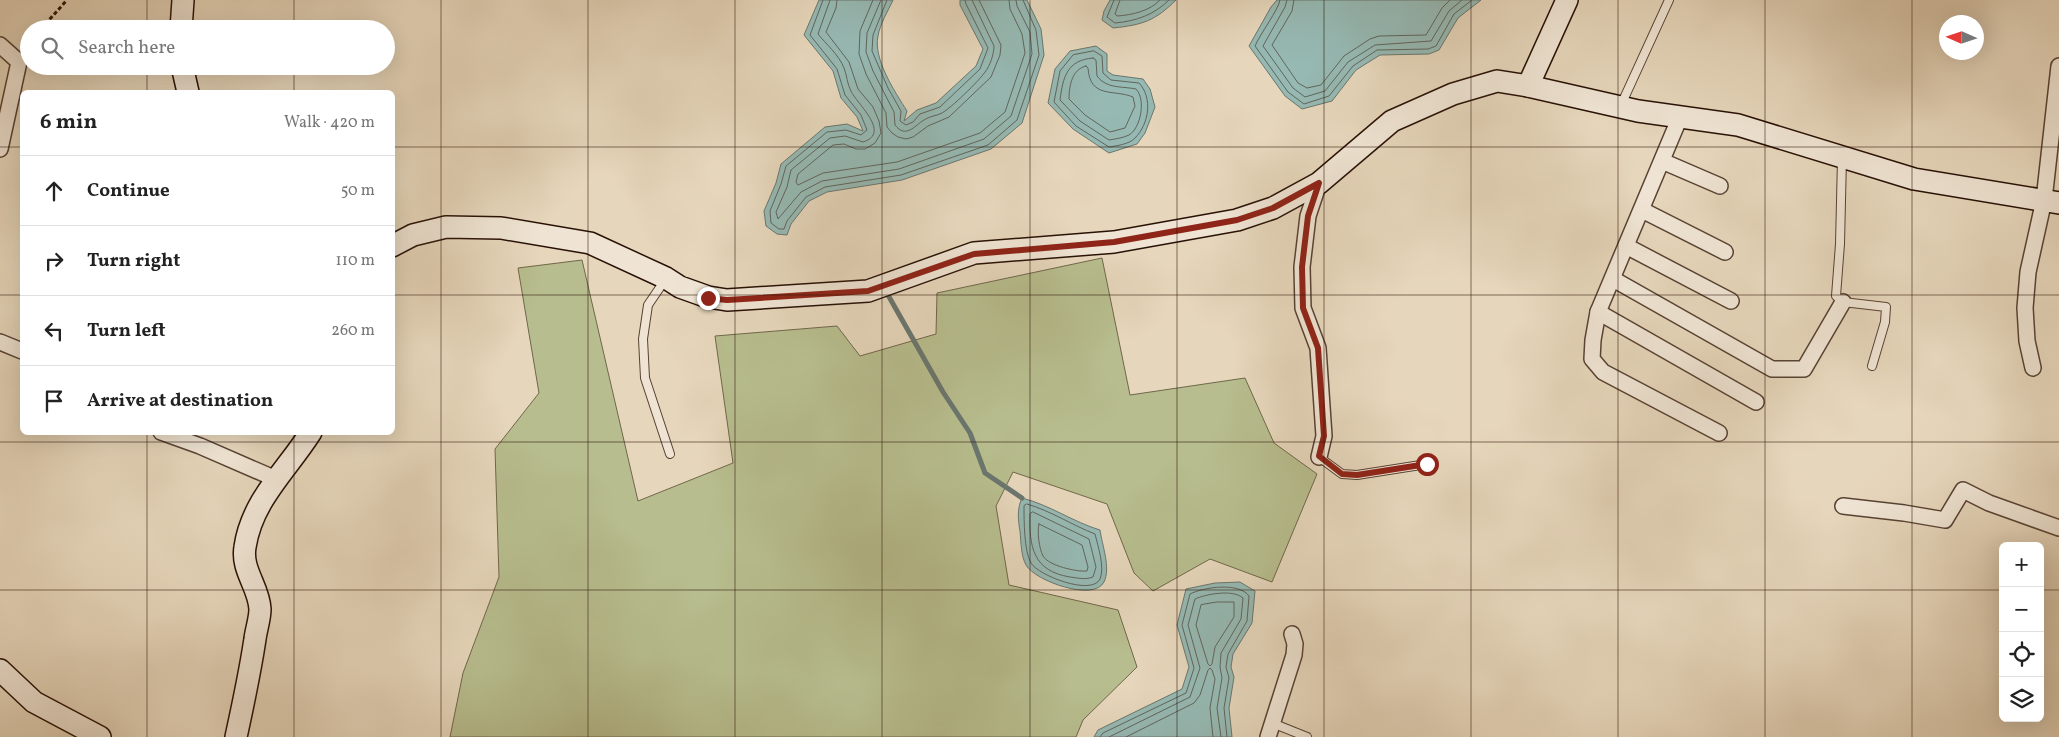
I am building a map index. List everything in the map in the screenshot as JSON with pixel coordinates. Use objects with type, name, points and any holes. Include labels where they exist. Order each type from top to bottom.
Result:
[{"type":"main road","points":[[182,20],[183,0]]},
{"type":"main road","points":[[1528,86],[1567,0]]},
{"type":"main road","points":[[184,75],[188,90]]},
{"type":"main road","points":[[395,244],[413,235],[446,227],[501,228],[590,243],[666,278],[680,287],[708,298],[727,300],[868,291],[974,254],[1114,242],[1237,220],[1273,208],[1319,183],[1392,121],[1453,94],[1497,81],[1528,86],[1620,107],[1738,125],[1914,179],[2051,201]]},
{"type":"main road","points":[[236,737],[253,656],[260,609],[256,588],[246,569],[244,548],[255,515],[265,494],[297,454],[309,435]]},
{"type":"main road","points":[[0,670],[34,702],[100,737]]},
{"type":"street","points":[[0,45],[19,62],[0,149]]},
{"type":"street","points":[[2033,368],[2027,341],[2025,308],[2028,272],[2051,201],[2059,66]]},
{"type":"street","points":[[1680,116],[1598,312],[1592,359],[1603,372],[1719,433]]},
{"type":"street","points":[[1662,161],[1720,186]]},
{"type":"street","points":[[1319,183],[1308,216],[1302,267],[1303,308],[1318,348],[1324,436],[1319,456]]},
{"type":"street","points":[[1642,210],[1725,252]]},
{"type":"street","points":[[1626,246],[1731,301]]},
{"type":"street","points":[[1613,279],[1772,369],[1804,369],[1843,302]]},
{"type":"street","points":[[1598,312],[1756,402]]},
{"type":"street","points":[[0,342],[20,350]]},
{"type":"street","points":[[169,435],[200,446],[276,479]]},
{"type":"street","points":[[1843,506],[1945,520],[1963,490],[1989,503],[2059,528]]},
{"type":"street","points":[[1270,730],[1294,655],[1295,644],[1292,634]]},
{"type":"lane","points":[[1620,107],[1669,0]]},
{"type":"lane","points":[[1842,156],[1840,244],[1836,296],[1843,302],[1886,307],[1885,322],[1872,366]]},
{"type":"lane","points":[[666,278],[648,305],[643,339],[645,378],[670,454]]},
{"type":"lane","points":[[1319,456],[1342,474],[1357,475],[1427,464]]},
{"type":"lane","points":[[1270,730],[1307,737]]},
{"type":"path","points":[[49,20],[67,0]]},
{"type":"green space","points":[[1102,258],[1130,395],[1245,378],[1274,443],[1317,474],[1272,582],[1210,559],[1153,591],[1134,573],[1107,504],[1013,472],[996,506],[1009,585],[1118,610],[1137,667],[1083,720],[1076,737],[450,737],[463,673],[499,577],[495,449],[539,393],[518,268],[582,260],[638,501],[733,463],[715,336],[837,326],[860,356],[936,334],[937,293]]},
{"type":"water","points":[[819,0],[893,0],[880,27],[877,45],[886,75],[907,111],[904,121],[917,110],[936,103],[976,66],[983,49],[960,5],[960,0],[1027,0],[1041,29],[1044,55],[1022,123],[991,149],[902,180],[827,192],[809,201],[791,224],[787,235],[777,234],[766,226],[764,211],[776,183],[781,164],[825,127],[847,124],[863,131],[857,117],[841,98],[833,71],[804,35]]},
{"type":"water","points":[[1110,0],[1176,0],[1148,21],[1113,28],[1102,20]]},
{"type":"water","points":[[1277,0],[1481,0],[1458,18],[1439,50],[1429,54],[1380,55],[1356,70],[1332,101],[1302,109],[1285,96],[1249,46]]},
{"type":"water","points":[[1096,46],[1107,54],[1107,71],[1113,75],[1143,79],[1150,89],[1155,107],[1145,133],[1137,144],[1109,153],[1073,129],[1048,103],[1055,69],[1070,51]]},
{"type":"water","points":[[1022,498],[1100,530],[1107,570],[1104,582],[1098,588],[1077,590],[1052,583],[1032,571],[1026,565],[1022,553],[1018,518]]},
{"type":"water","points":[[1240,582],[1255,591],[1252,623],[1233,654],[1231,667],[1234,677],[1229,708],[1232,737],[1094,737],[1098,730],[1182,689],[1189,667],[1177,625],[1186,589],[1215,583]]},
{"type":"waterway","points":[[888,295],[943,392],[970,433],[985,473],[1022,498]]},
{"type":"route","points":[[708,298],[727,300],[868,291],[974,254],[1114,242],[1237,220],[1273,208],[1319,183],[1308,216],[1302,267],[1303,308],[1318,348],[1324,436],[1319,456],[1342,474],[1357,475],[1427,464]]}]
